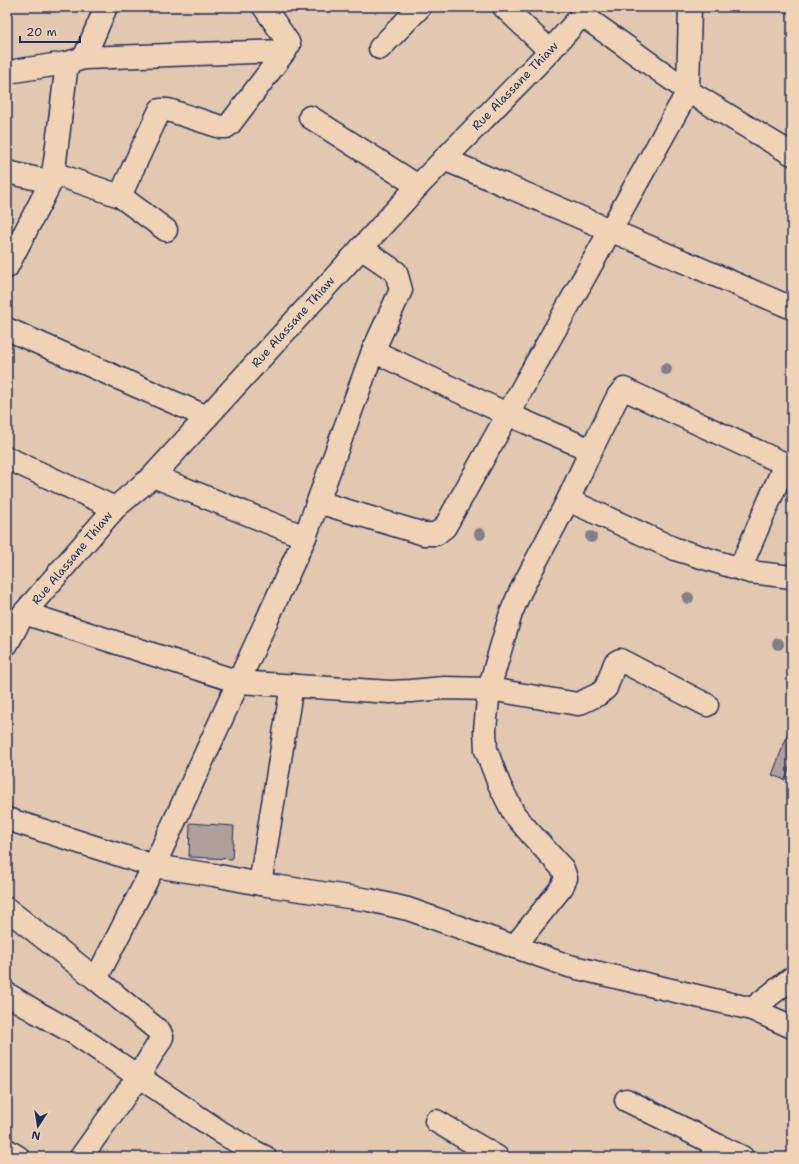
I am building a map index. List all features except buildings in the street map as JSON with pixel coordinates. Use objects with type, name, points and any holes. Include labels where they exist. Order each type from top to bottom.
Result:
[{"type":"street","points":[[7,268],[52,177],[75,61],[106,7]]},
{"type":"street","points":[[120,196],[160,110],[168,110],[221,127],[226,127],[230,124],[289,45],[264,7]]},
{"type":"street","points":[[380,48],[420,7]]},
{"type":"street","points":[[504,7],[550,51]]},
{"type":"street","points":[[318,502],[424,534],[436,534],[445,527],[688,91],[690,7]]},
{"type":"street","points":[[585,11],[688,91],[792,154]]},
{"type":"street","name":"Rue Alassane Thiaw","points":[[7,644],[24,614],[115,508],[153,476],[418,186],[550,51],[585,11]]},
{"type":"street","points":[[7,72],[75,61],[285,51]]},
{"type":"street","points":[[310,117],[418,186]]},
{"type":"street","points":[[444,159],[792,308]]},
{"type":"street","points":[[7,172],[52,177],[120,196],[166,230]]},
{"type":"street","points":[[96,979],[154,866],[305,537],[373,351],[401,290],[396,272],[361,248]]},
{"type":"street","points":[[7,329],[207,417]]},
{"type":"street","points":[[373,351],[507,414],[590,450]]},
{"type":"street","points":[[514,947],[562,887],[566,878],[563,869],[514,814],[499,784],[486,750],[485,730],[489,689],[512,613],[520,592],[568,500],[590,450],[618,396],[624,389],[788,457],[740,569]]},
{"type":"street","points":[[7,458],[115,508]]},
{"type":"street","points":[[153,476],[305,537]]},
{"type":"street","points":[[568,500],[675,549],[750,572],[792,577]]},
{"type":"street","points":[[24,614],[239,682],[390,692],[444,688],[489,689],[578,704],[599,694],[606,688],[615,663],[620,660],[707,705]]},
{"type":"street","points":[[260,884],[292,685]]},
{"type":"street","points":[[7,819],[154,866],[260,884],[369,900],[408,909],[569,966],[752,1009],[792,1027]]},
{"type":"street","points":[[7,909],[96,979],[160,1032],[162,1037],[138,1077],[81,1157]]},
{"type":"street","points":[[752,1009],[792,978]]},
{"type":"street","points":[[7,994],[74,1034],[256,1155]]},
{"type":"street","points":[[626,1100],[715,1152],[742,1157]]},
{"type":"street","points":[[436,1121],[497,1157]]},
{"type":"street","points":[[7,1150],[18,1157]]}]
